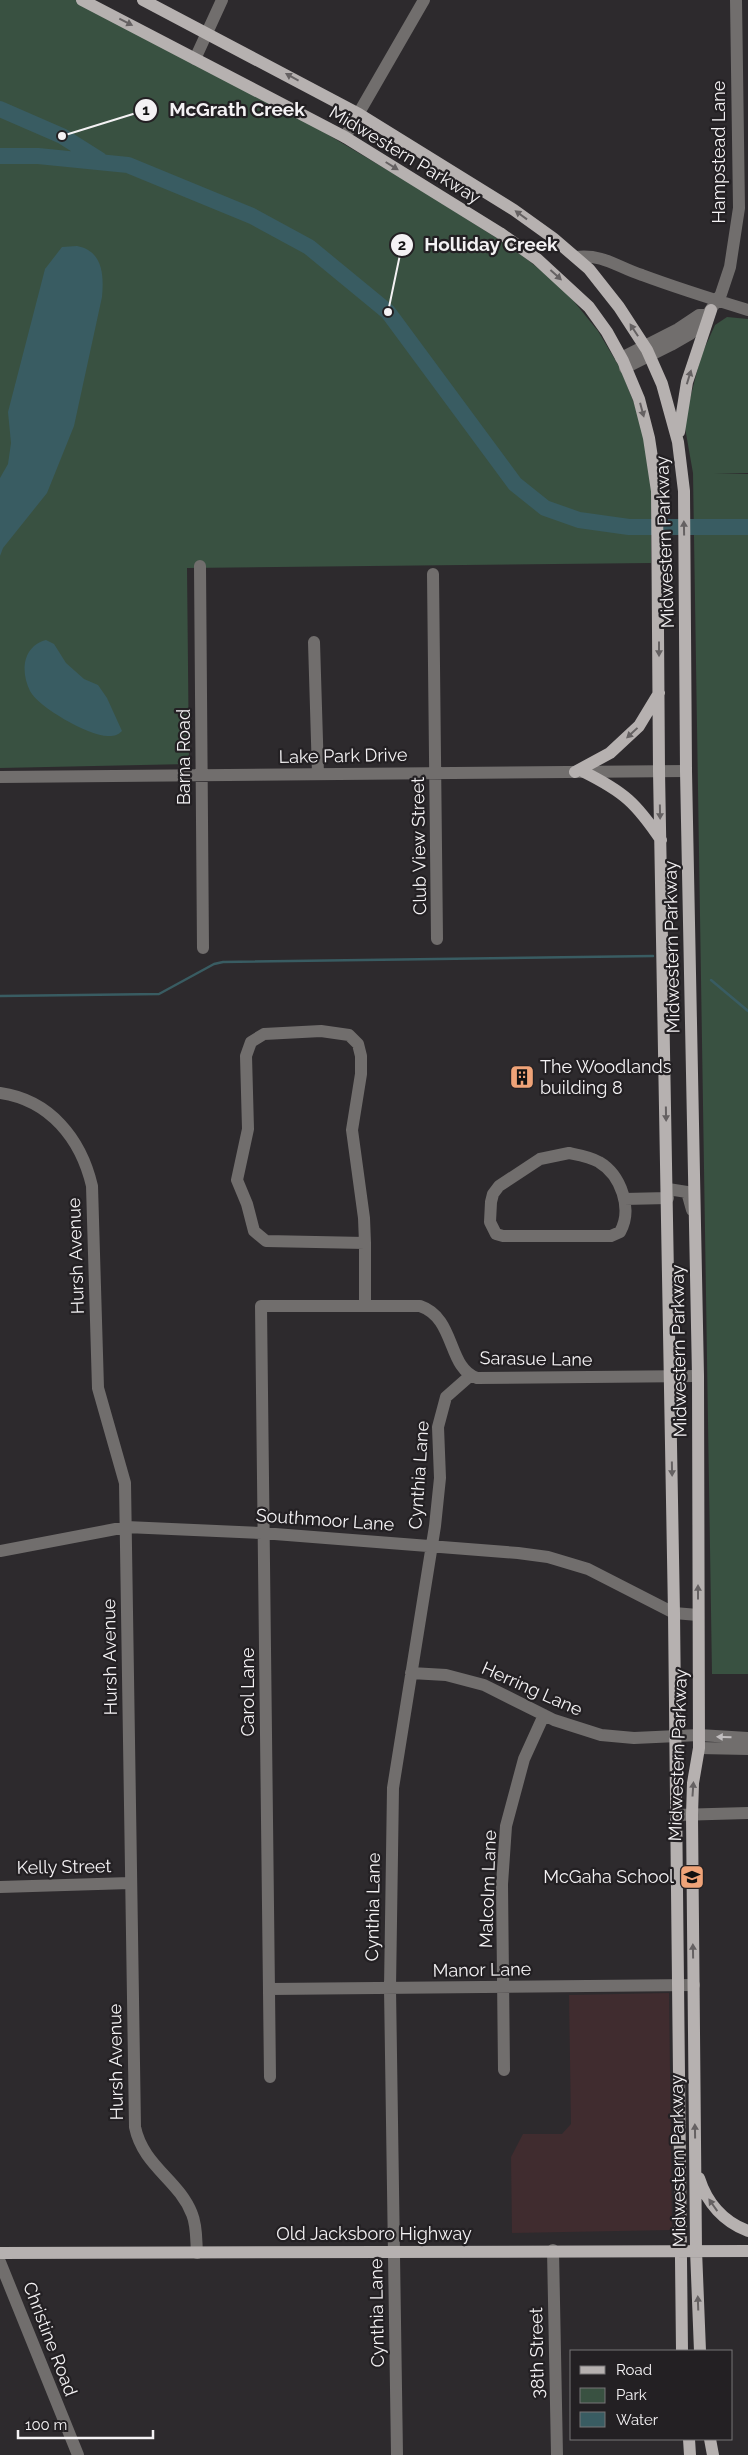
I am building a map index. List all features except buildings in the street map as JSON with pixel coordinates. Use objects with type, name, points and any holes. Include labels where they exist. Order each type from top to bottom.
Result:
[{"type":"main road","name":"Midwestern Parkway","points":[[82,0],[345,137],[492,228],[538,259],[589,307],[623,363],[639,399],[650,438],[657,491],[676,1737],[682,2350]]},
{"type":"main road","name":"Midwestern Parkway","points":[[143,0],[359,114],[514,210],[576,257],[602,284],[647,351],[662,384],[678,442],[684,492],[686,770],[698,1376],[699,1742],[693,1782],[692,1815],[696,2250],[700,2350]]},
{"type":"main road","points":[[678,442],[681,411],[688,382],[711,309]]},
{"type":"main road","points":[[580,772],[610,753],[638,726],[659,693]]},
{"type":"main road","points":[[580,772],[615,788],[641,811],[661,840]]},
{"type":"main road","points":[[696,2166],[703,2190],[717,2211],[737,2227],[748,2232]]},
{"type":"main road","name":"Old Jacksboro Highway","points":[[0,2253],[553,2250],[748,2251]]},
{"type":"main road","points":[[689,2440],[690,2455]]},
{"type":"main road","points":[[710,2440],[713,2455]]},
{"type":"street","points":[[195,58],[222,0]]},
{"type":"street","points":[[345,137],[424,0]]},
{"type":"street","name":"Hampstead Lane","points":[[711,309],[735,247],[739,208],[736,0]]},
{"type":"street","points":[[576,257],[604,258],[711,309],[748,310]]},
{"type":"street","points":[[623,363],[690,334],[702,323],[711,309]]},
{"type":"street","name":"Barna Road","points":[[200,566],[203,948]]},
{"type":"street","name":"Club View Street","points":[[433,574],[437,939]]},
{"type":"street","points":[[314,642],[318,774]]},
{"type":"street","name":"Lake Park Drive","points":[[0,778],[686,770]]},
{"type":"street","points":[[365,1244],[266,1241],[254,1231],[247,1204],[237,1180],[237,1172],[248,1129],[246,1056],[251,1042],[257,1037],[264,1034],[328,1031],[349,1035],[358,1044],[361,1074],[352,1130],[365,1244],[365,1306]]},
{"type":"street","name":"Hursh Avenue","points":[[0,1093],[37,1104],[55,1117],[80,1150],[88,1168],[92,1186],[98,1388],[104,1417],[122,1470],[126,1527],[135,2126],[142,2149],[155,2167],[184,2199],[192,2212],[198,2252]]},
{"type":"street","points":[[569,1153],[597,1161],[614,1176],[624,1199],[624,1225],[620,1232],[611,1236],[503,1236],[496,1234],[490,1222],[491,1202],[499,1186],[540,1159],[555,1154],[569,1153]]},
{"type":"street","points":[[624,1199],[687,1192],[691,1200],[696,1250]]},
{"type":"street","name":"Sarasue Lane","points":[[260,1306],[406,1305],[428,1309],[441,1322],[461,1364],[470,1376],[487,1378],[698,1376]]},
{"type":"street","name":"Carol Lane","points":[[260,1306],[270,2077]]},
{"type":"street","name":"Cynthia Lane","points":[[397,2455],[390,1988],[393,1788],[439,1497],[438,1426],[446,1397],[470,1376]]},
{"type":"street","name":"Southmoor Lane","points":[[0,1551],[126,1527],[262,1533],[432,1545],[548,1557],[588,1569],[674,1613],[698,1615]]},
{"type":"street","name":"Herring Lane","points":[[411,1673],[446,1675],[484,1685],[544,1716],[576,1728],[612,1736],[676,1737],[699,1742]]},
{"type":"street","name":"Malcolm Lane","points":[[504,2070],[502,1884],[506,1826],[524,1759],[544,1716]]},
{"type":"street","points":[[699,1742],[748,1738]]},
{"type":"street","points":[[699,1742],[748,1749]]},
{"type":"street","points":[[676,1815],[748,1813]]},
{"type":"street","name":"Kelly Street","points":[[0,1887],[130,1883]]},
{"type":"street","name":"Manor Lane","points":[[270,1989],[694,1985]]},
{"type":"street","name":"38th Street","points":[[553,2250],[557,2455]]},
{"type":"street","name":"Christine Road","points":[[0,2262],[78,2455]]},
{"type":"shaded area","points":[[669,1993],[672,2230],[512,2233],[511,2157],[523,2134],[562,2134],[571,2124],[569,1995]]},
{"type":"green space","points":[[0,0],[76,0],[310,124],[421,190],[514,249],[563,288],[598,331],[620,368],[634,403],[645,440],[651,479],[651,563],[187,568],[189,764],[0,768]]},
{"type":"green space","points":[[727,317],[748,319],[748,473],[714,473],[748,474],[748,1674],[712,1674],[693,473],[684,422],[701,356],[715,325]]},
{"type":"water","points":[[77,246],[86,249],[97,259],[102,273],[103,289],[74,426],[47,493],[3,548],[0,556],[0,478],[8,464],[11,443],[8,412],[45,269],[62,247]]},
{"type":"water","points":[[46,640],[54,644],[66,663],[84,679],[98,685],[107,698],[121,732],[109,736],[90,732],[65,720],[35,698],[30,691],[25,675],[26,660],[32,648]]},
{"type":"waterway","points":[[0,109],[62,136],[100,160]]},
{"type":"waterway","points":[[0,156],[38,156],[128,165],[252,216],[309,247],[388,312],[515,484],[545,508],[579,520],[629,527],[748,527]]},
{"type":"waterway","points":[[0,996],[159,994],[214,964],[223,962],[653,956]]},
{"type":"waterway","points":[[711,980],[748,1011]]},
{"type":"place","name":"McGrath Creek","points":[[62,136]]},
{"type":"place","name":"Holliday Creek","points":[[388,312]]},
{"type":"place","name":"The Woodlands building 8","points":[[522,1077]]},
{"type":"place","name":"McGaha School","points":[[692,1877]]}]
